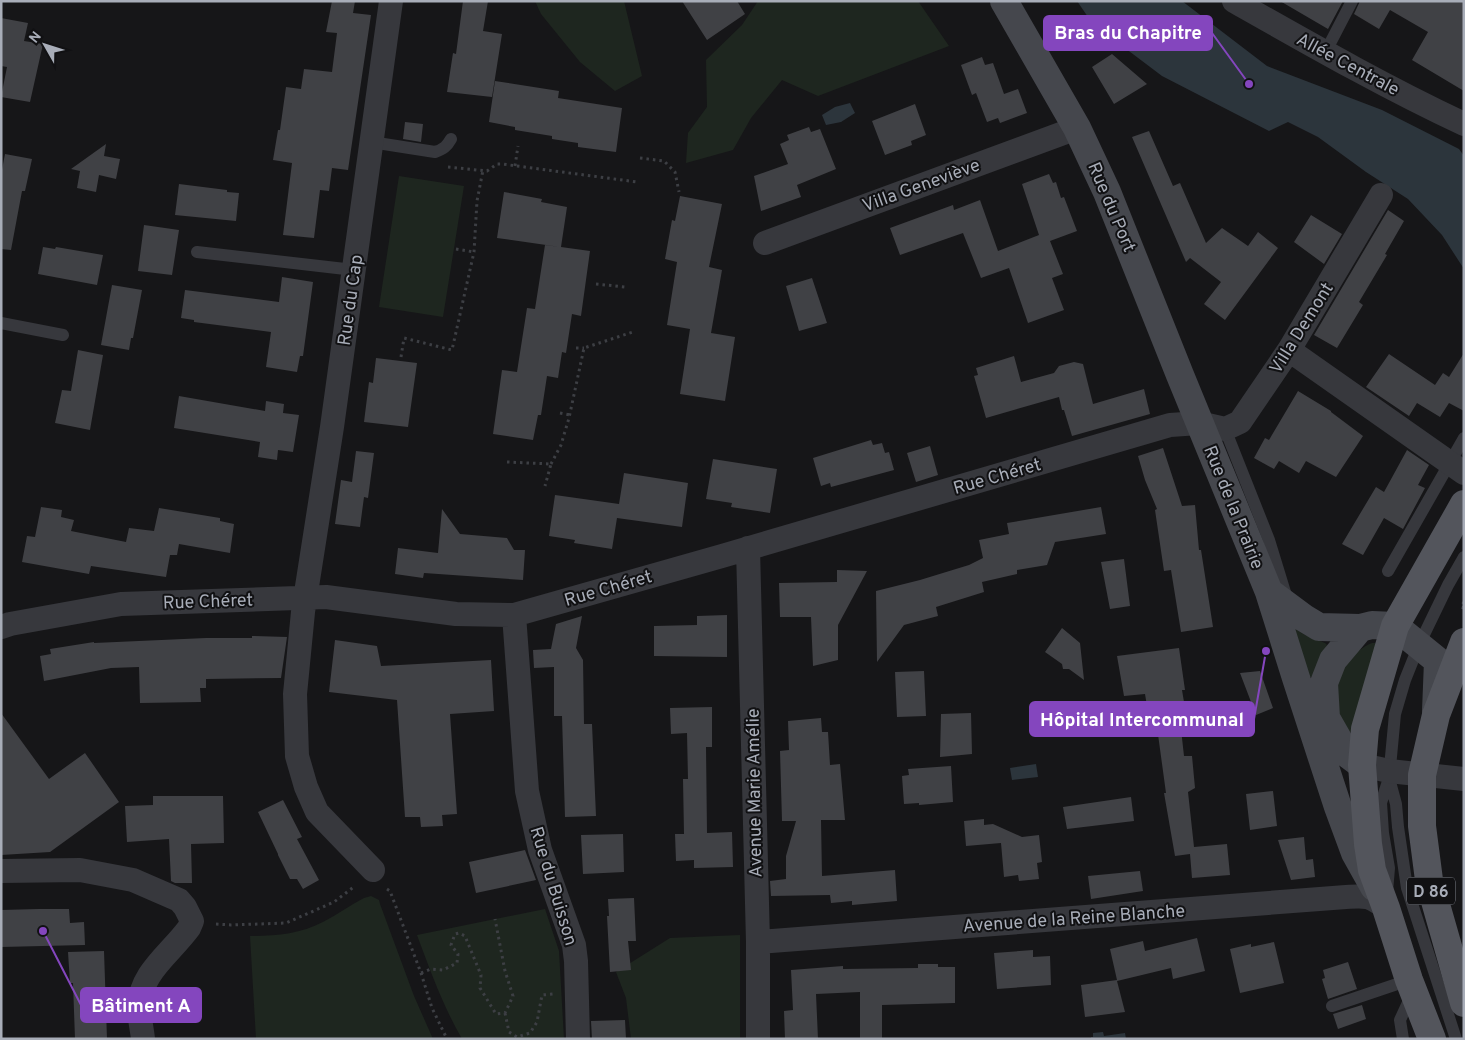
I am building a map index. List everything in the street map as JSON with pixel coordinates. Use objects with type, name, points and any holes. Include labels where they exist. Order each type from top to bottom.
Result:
[{"type":"main road","name":"D 86","points":[[1432,1039],[1411,986],[1372,870],[1362,766],[1365,730],[1395,626],[1464,504]]},
{"type":"main road","name":"D 86","points":[[1464,642],[1436,714],[1422,775],[1422,826],[1428,880],[1464,1003]]},
{"type":"street","name":"Rue du Cap","points":[[372,879],[317,812],[306,787],[297,756],[295,694],[306,598],[337,428],[354,270],[391,1]]},
{"type":"street","name":"Rue du Port","points":[[1004,1],[1077,128],[1107,192],[1199,423]]},
{"type":"street","name":"Allée Centrale","points":[[1234,1],[1325,53],[1437,112],[1464,124]]},
{"type":"street","name":"Villa Geneviève","points":[[765,243],[1077,128]]},
{"type":"street","name":"Villa Demont","points":[[1225,428],[1240,422],[1289,350],[1381,195]]},
{"type":"street","points":[[1289,350],[1457,468]]},
{"type":"street","points":[[1199,423],[1225,428]]},
{"type":"street","name":"Rue Chéret","points":[[1,627],[121,604],[326,597],[456,614],[514,614],[1170,425],[1199,423]]},
{"type":"street","name":"Rue de la Prairie","points":[[1199,423],[1279,599]]},
{"type":"street","name":"Avenue Marie Amélie","points":[[748,548],[758,942],[758,1039]]},
{"type":"street","points":[[1279,599],[1319,627],[1360,628],[1372,625],[1395,626],[1438,661],[1436,714]]},
{"type":"street","points":[[1279,599],[1296,678],[1355,854],[1386,908]]},
{"type":"street","name":"Rue du Buisson","points":[[514,614],[527,791],[540,850],[574,944],[578,1039]]},
{"type":"street","points":[[1326,718],[1324,683],[1333,660],[1360,628]]},
{"type":"street","points":[[1296,678],[1326,718],[1346,753],[1362,766],[1389,774],[1464,779]]},
{"type":"street","points":[[1,871],[80,870],[133,880],[179,900],[192,921],[184,935],[150,972],[142,988],[139,1007],[143,1039]]},
{"type":"street","name":"Avenue de la Reine Blanche","points":[[758,942],[1363,896],[1373,898],[1386,908]]},
{"type":"lane","points":[[1325,53],[1352,1]]},
{"type":"lane","points":[[371,142],[436,152],[448,145],[451,138]]},
{"type":"lane","points":[[197,252],[354,270]]},
{"type":"lane","points":[[1,323],[63,335]]},
{"type":"lane","points":[[1225,428],[1269,540],[1279,599]]},
{"type":"lane","points":[[1388,571],[1457,468],[1464,438]]},
{"type":"lane","points":[[1386,908],[1389,868],[1383,834],[1381,803],[1389,774],[1395,714],[1405,680],[1419,645],[1464,557]]},
{"type":"lane","points":[[1389,774],[1396,804],[1407,888],[1456,1039]]},
{"type":"lane","points":[[1332,1006],[1411,986]]},
{"type":"lane","points":[[1403,1039],[1400,1020],[1411,986]]},
{"type":"path","points":[[515,166],[518,146]]},
{"type":"path","points":[[640,158],[664,162],[675,172],[679,192]]},
{"type":"path","points":[[448,167],[487,171],[497,164],[637,182]]},
{"type":"path","points":[[401,357],[404,338],[452,350],[474,252],[477,201],[483,170]]},
{"type":"path","points":[[456,249],[474,252]]},
{"type":"path","points":[[596,284],[625,287]]},
{"type":"path","points":[[576,348],[584,348],[633,332]]},
{"type":"path","points":[[545,486],[551,464],[561,445],[570,415],[584,348]]},
{"type":"path","points":[[560,413],[570,415]]},
{"type":"path","points":[[507,462],[551,464]]},
{"type":"path","points":[[1464,602],[1461,607],[1464,608]]},
{"type":"path","points":[[192,921],[231,925],[286,923],[334,902],[372,879],[390,891],[432,1008],[448,1039]]},
{"type":"path","points":[[495,919],[505,971],[513,996],[505,1013],[509,1032],[517,1037],[530,1033],[537,1022],[542,994],[554,994],[554,1002]]},
{"type":"path","points":[[421,973],[431,969],[442,970],[457,963],[458,954],[451,944],[455,934],[460,933],[465,936],[481,975],[480,988],[496,1014],[505,1013]]},
{"type":"shaded area","points":[[535,1],[624,1],[642,76],[615,91],[580,62],[541,14]]},
{"type":"shaded area","points":[[758,1],[918,1],[949,46],[818,96],[782,80],[751,118],[733,150],[686,163],[688,133],[707,107],[706,60],[742,25]]},
{"type":"shaded area","points":[[1077,1],[1182,1],[1267,66],[1382,110],[1459,149],[1464,156],[1464,269],[1442,235],[1408,199],[1366,172],[1318,137],[1288,122],[1269,131],[1162,76],[1113,39],[1088,17]]},
{"type":"shaded area","points":[[850,103],[855,113],[841,122],[826,125],[822,115],[835,107]]},
{"type":"shaded area","points":[[399,176],[464,186],[443,317],[379,307]]},
{"type":"shaded area","points":[[1294,628],[1327,645],[1314,675],[1309,678]]},
{"type":"shaded area","points":[[1375,643],[1376,646],[1352,733],[1347,730],[1338,712],[1334,695],[1335,686],[1338,676],[1349,660],[1364,647]]},
{"type":"shaded area","points":[[1036,764],[1038,777],[1012,780],[1010,768]]},
{"type":"shaded area","points":[[371,896],[379,900],[414,996],[433,1039],[256,1039],[250,936],[297,932],[323,922],[364,898]]},
{"type":"shaded area","points":[[545,909],[559,951],[564,1039],[462,1039],[443,1001],[417,935]]},
{"type":"shaded area","points":[[740,935],[740,1039],[631,1039],[626,998],[616,972],[670,938]]},
{"type":"shaded area","points":[[1103,1032],[1104,1036],[1125,1033],[1126,1039],[1091,1039],[1093,1033]]},
{"type":"building","points":[[332,1],[355,1],[353,13],[371,15],[348,170],[332,168],[329,191],[320,190],[314,238],[283,235],[292,163],[273,160],[278,130],[280,130],[286,87],[301,89],[304,69],[332,72],[337,33],[326,32]]},
{"type":"building","points":[[463,1],[488,1],[483,31],[502,34],[492,97],[447,92],[453,53],[456,54]]},
{"type":"building","points":[[682,1],[737,1],[745,14],[707,40]]},
{"type":"building","points":[[1280,1],[1343,1],[1328,29]]},
{"type":"building","points":[[1360,1],[1464,1],[1464,91],[1412,60],[1428,32],[1390,10],[1379,29],[1354,14]]},
{"type":"building","points":[[1,18],[28,23],[24,41],[43,44],[30,102],[1,97],[7,67],[1,66]]},
{"type":"building","points":[[1112,54],[1147,84],[1114,104],[1092,67]]},
{"type":"building","points":[[982,57],[985,65],[993,63],[1004,94],[1018,89],[1027,113],[1000,123],[998,118],[987,122],[976,93],[972,95],[961,65]]},
{"type":"building","points":[[495,81],[559,91],[558,98],[622,108],[616,152],[578,147],[578,143],[552,139],[552,136],[515,130],[515,127],[489,122]]},
{"type":"building","points":[[915,104],[926,135],[911,141],[912,145],[885,155],[872,121]]},
{"type":"building","points":[[405,122],[423,124],[421,142],[403,139]]},
{"type":"building","points":[[809,127],[811,132],[820,129],[836,169],[797,185],[801,197],[761,211],[754,176],[788,164],[780,144],[789,140],[787,135]]},
{"type":"building","points":[[1149,131],[1173,186],[1180,183],[1206,243],[1222,228],[1248,246],[1258,232],[1278,248],[1225,320],[1204,304],[1221,282],[1190,258],[1186,262],[1132,137]]},
{"type":"building","points":[[106,144],[104,156],[120,159],[116,179],[99,175],[96,192],[77,188],[80,171],[71,169]]},
{"type":"building","points":[[5,154],[32,159],[25,191],[22,191],[11,250],[1,249],[1,175]]},
{"type":"building","points":[[1049,174],[1053,183],[1056,182],[1061,198],[1064,197],[1077,231],[1050,241],[1063,274],[1052,278],[1064,310],[1028,323],[1009,268],[981,278],[963,233],[900,255],[890,228],[953,205],[954,210],[980,200],[998,251],[1039,235],[1022,184]]},
{"type":"building","points":[[179,184],[239,193],[236,221],[175,215]]},
{"type":"building","points":[[504,192],[542,199],[541,202],[567,207],[561,247],[590,251],[581,316],[572,314],[566,353],[562,352],[558,378],[547,376],[541,415],[538,415],[533,440],[493,434],[502,370],[517,372],[527,308],[535,309],[545,245],[560,247],[497,238]]},
{"type":"building","points":[[680,196],[722,204],[709,267],[722,270],[711,333],[735,337],[725,401],[680,394],[690,329],[667,325],[677,262],[665,259],[672,220],[675,221]]},
{"type":"building","points":[[1388,210],[1404,221],[1385,254],[1387,255],[1359,302],[1363,305],[1337,348],[1314,335]]},
{"type":"building","points":[[1311,215],[1342,234],[1324,264],[1294,242]]},
{"type":"building","points":[[144,225],[179,230],[172,275],[138,271]]},
{"type":"building","points":[[43,247],[55,249],[56,247],[103,255],[97,285],[38,274]]},
{"type":"building","points":[[282,277],[313,282],[303,356],[300,356],[297,372],[266,367],[271,332],[194,322],[194,320],[181,318],[185,290],[279,302]]},
{"type":"building","points":[[812,278],[827,323],[799,331],[786,286]]},
{"type":"building","points":[[112,285],[142,290],[129,350],[101,345]]},
{"type":"building","points":[[78,350],[103,355],[90,430],[55,423],[62,390],[71,391]]},
{"type":"building","points":[[1464,353],[1464,411],[1449,403],[1440,417],[1417,403],[1409,416],[1366,387],[1389,354],[1435,385],[1443,373],[1449,377]]},
{"type":"building","points":[[1014,356],[1021,382],[1054,373],[1059,366],[1074,362],[1083,364],[1093,404],[1144,389],[1150,414],[1072,436],[1059,397],[986,418],[974,376],[978,375],[976,368]]},
{"type":"building","points":[[376,358],[417,363],[408,427],[364,422],[369,382],[373,383]]},
{"type":"building","points":[[1298,391],[1331,411],[1363,436],[1336,477],[1306,461],[1299,473],[1279,461],[1274,469],[1254,458],[1265,438],[1269,440]]},
{"type":"building","points":[[179,396],[265,411],[266,401],[284,404],[283,413],[299,415],[293,452],[278,450],[277,460],[258,457],[260,442],[174,428]]},
{"type":"building","points":[[871,440],[873,445],[882,443],[885,453],[889,452],[894,470],[831,487],[830,483],[821,486],[813,458]]},
{"type":"building","points":[[930,446],[938,475],[916,482],[907,453]]},
{"type":"building","points":[[1163,448],[1182,506],[1195,505],[1199,550],[1201,550],[1213,627],[1181,632],[1171,570],[1164,571],[1155,510],[1157,509],[1145,480],[1138,456]]},
{"type":"building","points":[[1407,450],[1429,465],[1418,485],[1425,488],[1403,529],[1384,518],[1363,555],[1342,544],[1376,487],[1384,492]]},
{"type":"building","points":[[356,451],[374,453],[368,498],[364,497],[360,527],[335,524],[341,480],[352,482]]},
{"type":"building","points":[[713,459],[777,469],[770,513],[731,507],[732,503],[706,499]]},
{"type":"building","points":[[624,473],[688,483],[682,527],[617,518],[612,549],[574,543],[575,540],[549,536],[555,495],[619,504]]},
{"type":"building","points":[[41,507],[62,510],[61,517],[74,520],[71,531],[126,542],[129,528],[154,531],[159,508],[220,518],[220,521],[234,524],[230,553],[179,544],[177,555],[170,555],[166,577],[91,566],[89,574],[22,562],[27,536],[35,537]]},
{"type":"building","points":[[1101,507],[1106,534],[1055,542],[1047,565],[1017,570],[1017,574],[982,582],[984,592],[936,607],[938,616],[904,625],[877,662],[876,591],[969,565],[983,558],[979,540],[1009,534],[1007,523]]},
{"type":"building","points":[[442,509],[460,534],[507,538],[514,550],[525,550],[523,580],[424,573],[423,578],[395,574],[398,548],[438,553]]},
{"type":"building","points":[[1124,559],[1130,606],[1110,609],[1101,562]]},
{"type":"building","points":[[837,570],[867,571],[838,625],[838,660],[813,666],[811,617],[780,617],[779,583],[837,582]]},
{"type":"building","points":[[727,615],[727,657],[654,656],[654,626],[697,625],[697,616]]},
{"type":"building","points":[[582,616],[576,648],[583,660],[584,724],[592,724],[596,816],[565,817],[562,716],[554,716],[554,667],[534,668],[533,650],[551,649],[556,624]]},
{"type":"building","points":[[1062,628],[1080,643],[1084,680],[1069,669],[1063,669],[1062,664],[1045,652]]},
{"type":"building","points":[[252,636],[287,637],[281,678],[206,679],[206,688],[200,688],[201,702],[140,703],[139,667],[111,668],[44,681],[40,656],[51,654],[50,649],[94,642],[252,638]]},
{"type":"building","points":[[335,640],[377,646],[381,666],[491,660],[494,711],[450,714],[457,814],[442,815],[443,826],[421,827],[420,817],[405,817],[397,700],[329,692]]},
{"type":"building","points":[[1179,648],[1185,690],[1182,690],[1184,702],[1178,702],[1184,756],[1192,756],[1195,788],[1188,792],[1194,847],[1227,844],[1230,875],[1192,878],[1190,854],[1175,856],[1164,793],[1166,793],[1154,705],[1147,706],[1145,694],[1124,696],[1117,656]]},
{"type":"building","points":[[924,671],[926,716],[897,717],[895,672]]},
{"type":"building","points":[[1260,671],[1273,708],[1256,715],[1240,673]]},
{"type":"building","points":[[712,707],[712,747],[706,747],[707,833],[732,832],[733,867],[694,868],[694,860],[676,861],[675,834],[684,834],[683,779],[688,779],[687,733],[671,734],[670,708]]},
{"type":"building","points":[[1,713],[49,779],[85,753],[119,802],[50,852],[1,855]]},
{"type":"building","points":[[971,713],[972,754],[940,757],[941,714]]},
{"type":"building","points":[[821,718],[822,732],[828,732],[830,765],[840,764],[845,820],[821,820],[822,876],[895,870],[897,901],[852,905],[852,901],[831,903],[830,895],[771,896],[770,881],[786,879],[786,856],[796,821],[782,821],[780,751],[789,750],[788,721]]},
{"type":"building","points":[[951,766],[953,802],[919,805],[919,803],[904,804],[902,776],[909,775],[908,769]]},
{"type":"building","points":[[1273,791],[1277,826],[1250,830],[1246,794]]},
{"type":"building","points":[[153,796],[223,796],[224,843],[191,844],[192,883],[175,883],[171,881],[169,839],[127,842],[125,806],[153,805]]},
{"type":"building","points":[[1131,797],[1134,821],[1067,829],[1063,807]]},
{"type":"building","points":[[283,800],[302,837],[297,839],[319,880],[303,889],[297,879],[290,879],[258,812]]},
{"type":"building","points":[[984,819],[984,825],[993,824],[1022,837],[1039,835],[1042,862],[1037,863],[1039,879],[1019,881],[1018,875],[1004,877],[1001,843],[966,846],[964,821]]},
{"type":"building","points":[[623,834],[624,872],[583,874],[581,835]]},
{"type":"building","points":[[1304,837],[1306,860],[1313,859],[1315,877],[1291,880],[1278,840]]},
{"type":"building","points":[[525,850],[536,880],[476,893],[469,862]]},
{"type":"building","points":[[1140,871],[1143,891],[1091,899],[1088,876]]},
{"type":"building","points":[[634,898],[636,941],[628,941],[631,970],[610,972],[608,899]]},
{"type":"building","points":[[69,909],[70,923],[84,922],[85,945],[1,947],[1,910]]},
{"type":"building","points":[[1197,938],[1205,971],[1173,979],[1171,968],[1117,981],[1125,1012],[1085,1017],[1081,985],[1117,980],[1110,949],[1143,941],[1145,951]]},
{"type":"building","points":[[1274,942],[1284,983],[1240,993],[1230,949],[1251,944],[1251,947]]},
{"type":"building","points":[[1033,950],[1033,957],[1050,956],[1051,985],[997,989],[994,953]]},
{"type":"building","points":[[104,951],[107,1039],[75,1039],[73,983],[70,983],[68,952]]},
{"type":"building","points":[[1348,962],[1357,989],[1328,999],[1322,979],[1325,978],[1323,970]]},
{"type":"building","points":[[918,964],[938,964],[938,967],[955,967],[955,1003],[882,1005],[882,1039],[860,1039],[860,992],[816,994],[818,1039],[785,1039],[784,1011],[793,1010],[791,970],[843,966],[843,969],[918,968]]},
{"type":"building","points":[[1362,1005],[1366,1019],[1338,1029],[1333,1014]]},
{"type":"building","points":[[625,1020],[626,1039],[592,1039],[591,1021]]},
{"type":"place","name":"Bras du Chapitre","points":[[1249,84]]},
{"type":"place","name":"Hôpital Intercommunal","points":[[1266,651]]},
{"type":"place","name":"Bâtiment A","points":[[43,931]]}]
